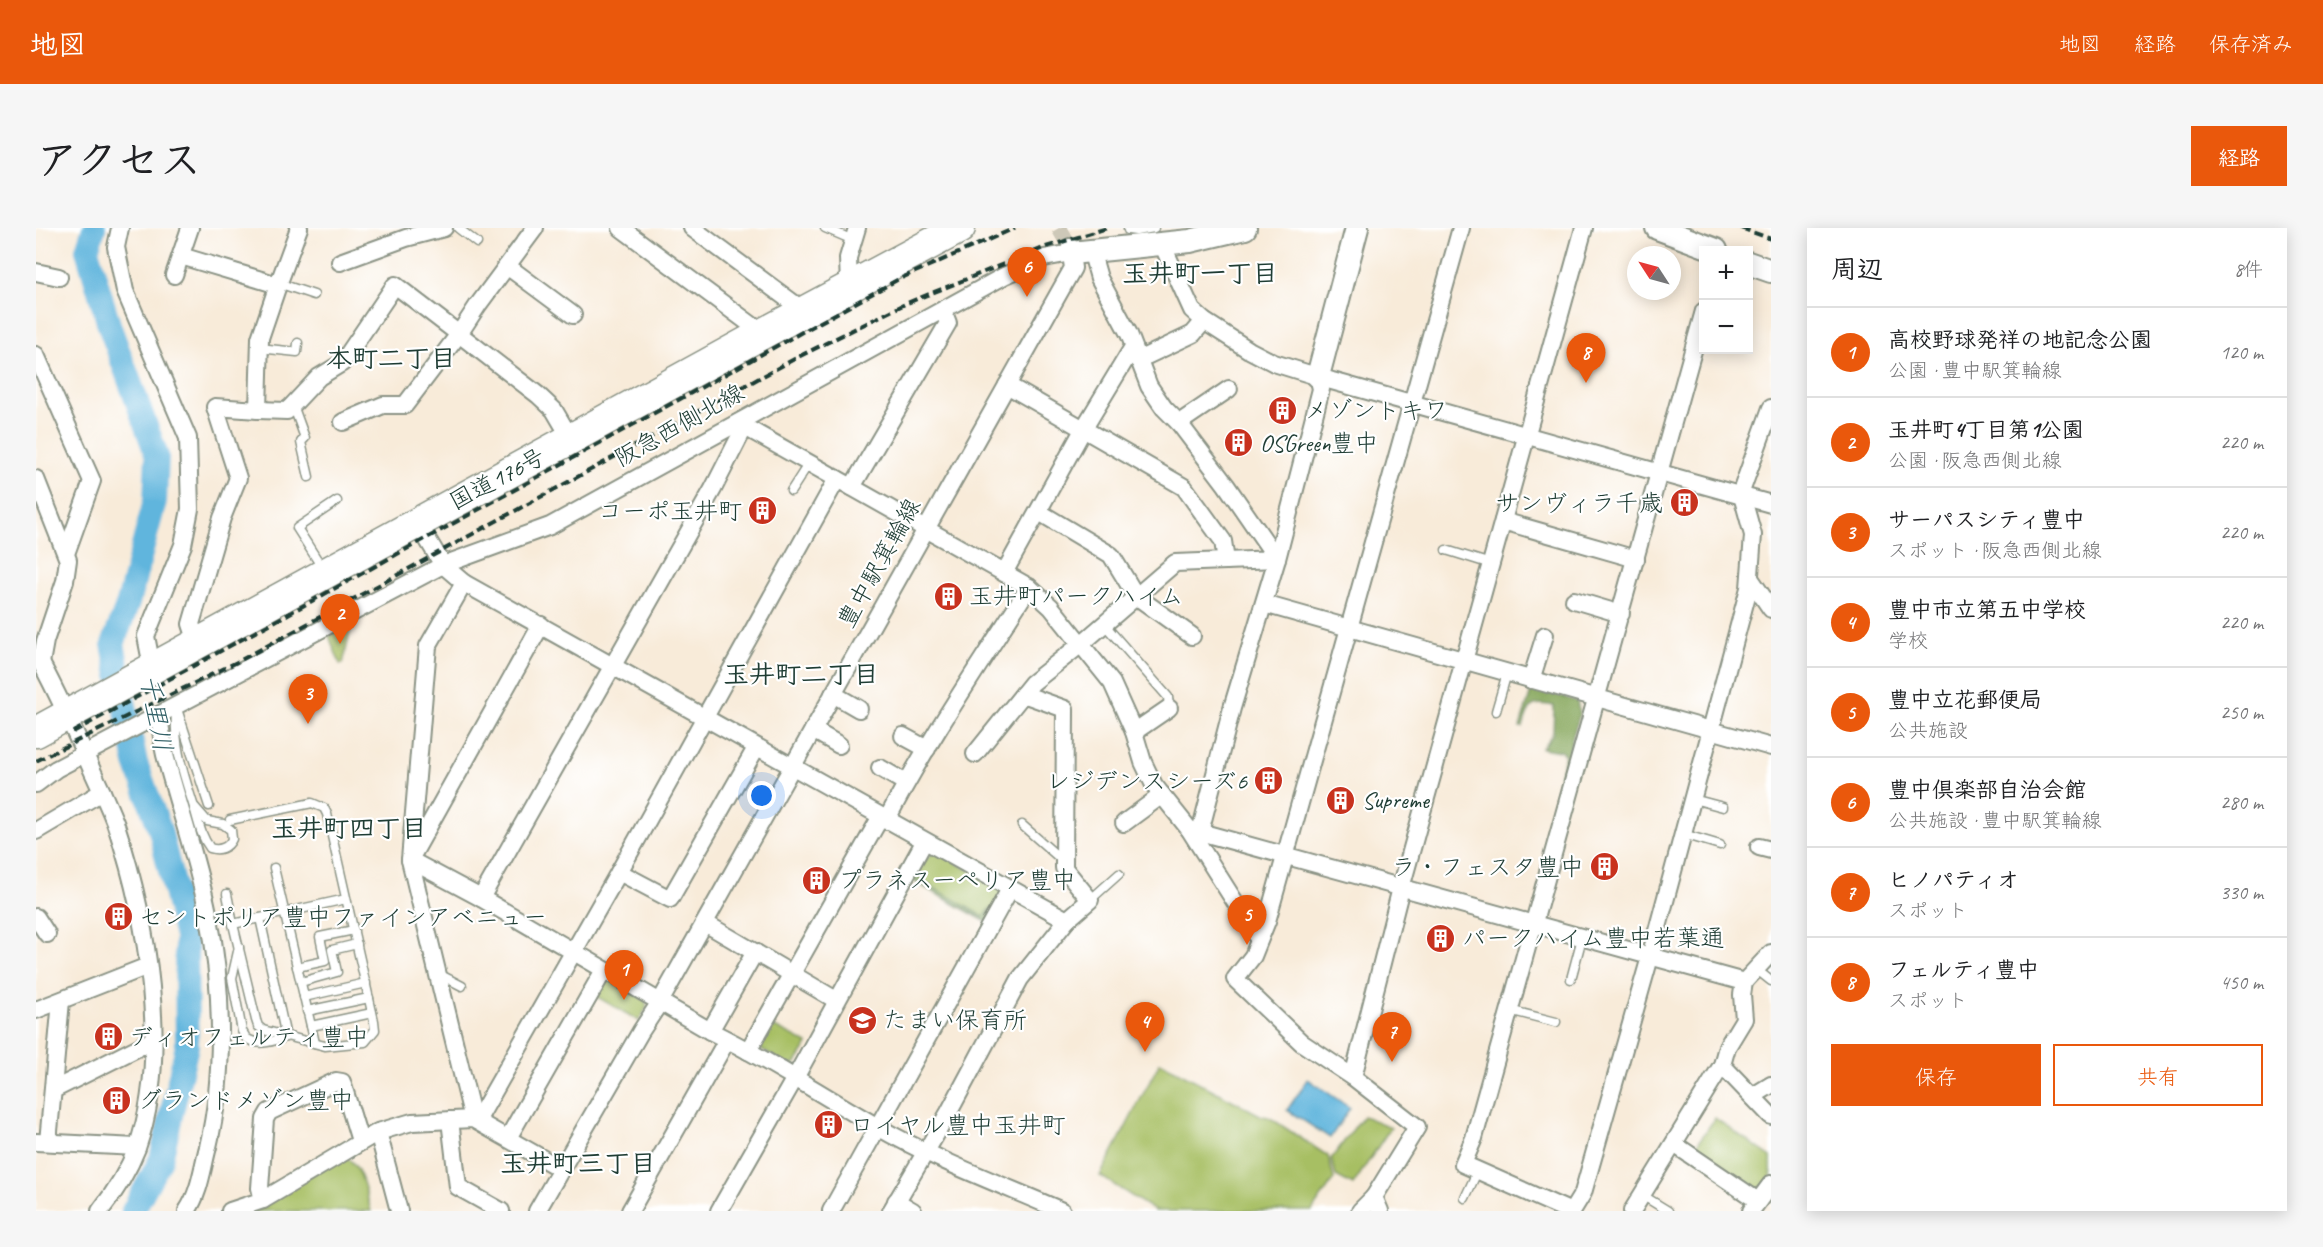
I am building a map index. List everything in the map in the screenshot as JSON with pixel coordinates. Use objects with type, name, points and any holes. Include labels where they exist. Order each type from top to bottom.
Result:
[{"type":"highway","name":"国道176号","points":[[36,732],[325,572],[960,228]]},
{"type":"street","points":[[120,228],[116,248],[125,291],[188,438],[190,509],[183,545],[146,636],[149,668]]},
{"type":"street","points":[[174,275],[190,228]]},
{"type":"street","points":[[258,410],[260,338],[299,228]]},
{"type":"street","points":[[340,262],[406,238],[444,228]]},
{"type":"street","points":[[343,422],[383,405],[405,405],[535,228]]},
{"type":"street","points":[[621,228],[753,326],[760,335]]},
{"type":"street","points":[[692,228],[804,311]]},
{"type":"street","name":"阪急西側北線","points":[[85,754],[443,565],[550,526],[1004,276],[1044,258],[1077,250],[1158,236],[1190,242],[1245,228]]},
{"type":"street","points":[[1194,831],[1277,559],[1321,389],[1318,376],[1357,228]]},
{"type":"street","points":[[1360,1211],[1377,1204],[1417,1127],[1353,1077],[1302,1043],[1235,979],[1253,956],[1267,921],[1461,228]]},
{"type":"street","points":[[1353,1077],[1401,888],[1584,228]]},
{"type":"street","points":[[1657,228],[1705,246]]},
{"type":"street","points":[[849,287],[848,258],[855,234]]},
{"type":"street","points":[[1158,236],[1192,310],[1204,321],[1249,351],[1274,363],[1771,504]]},
{"type":"street","points":[[1077,250],[1099,278],[1129,334],[1149,386],[1226,484],[1277,559]]},
{"type":"street","name":"豊中駅箕輪線","points":[[537,1211],[660,1002],[924,529],[1073,268],[1077,250]]},
{"type":"street","points":[[181,256],[278,284]]},
{"type":"street","points":[[1753,265],[1771,272]]},
{"type":"street","points":[[507,266],[573,315]]},
{"type":"street","points":[[36,272],[59,277]]},
{"type":"street","points":[[197,642],[191,624],[222,518],[238,478],[215,407],[287,411],[319,377],[342,363],[395,285],[538,394],[554,410],[571,439]]},
{"type":"street","points":[[475,1120],[574,952],[705,718],[844,483],[948,323],[943,310]]},
{"type":"street","points":[[1004,573],[1084,428],[1135,354],[1193,334],[1204,321]]},
{"type":"street","points":[[1699,329],[1474,1138],[1463,1164],[1571,1211],[1583,1193],[1650,957],[1749,588],[1753,535],[1741,492],[1771,408]]},
{"type":"street","points":[[36,355],[92,481],[67,551]]},
{"type":"street","points":[[1007,385],[1184,487],[1223,541],[1226,561]]},
{"type":"street","points":[[1179,423],[1229,389]]},
{"type":"street","points":[[738,423],[1029,587],[1051,607],[1112,683],[1134,732],[1143,762],[1162,795],[1194,831],[1259,940]]},
{"type":"street","points":[[481,898],[714,489],[741,435],[738,423]]},
{"type":"street","points":[[36,479],[67,551],[68,560],[65,581],[39,660],[68,714],[115,823],[132,879],[153,1003],[149,1097],[137,1148],[126,1173],[100,1211]]},
{"type":"street","points":[[1039,512],[1112,555],[1136,596],[1192,636]]},
{"type":"street","points":[[1503,521],[1636,559]]},
{"type":"street","points":[[417,522],[443,565],[464,584],[1067,920]]},
{"type":"street","points":[[975,754],[1032,683],[1175,563],[1277,559]]},
{"type":"street","points":[[1750,578],[1771,609]]},
{"type":"street","points":[[464,584],[428,646],[410,860],[475,1120]]},
{"type":"street","points":[[748,1051],[883,819],[1029,587]]},
{"type":"street","points":[[1574,600],[1621,614]]},
{"type":"street","points":[[1264,604],[1771,747]]},
{"type":"street","points":[[410,860],[541,625]]},
{"type":"street","points":[[1531,680],[1545,635]]},
{"type":"street","points":[[913,1211],[893,1206],[926,1151],[1020,979],[1067,920],[1090,900],[1064,868],[1065,709],[1023,693]]},
{"type":"street","points":[[833,694],[859,709]]},
{"type":"street","points":[[1134,732],[1170,708]]},
{"type":"street","points":[[155,716],[209,913],[216,956],[220,1079],[214,1122],[191,1205],[208,1211]]},
{"type":"street","points":[[813,730],[839,745]]},
{"type":"street","points":[[903,736],[927,749]]},
{"type":"street","points":[[619,872],[670,899],[756,748]]},
{"type":"street","points":[[36,784],[56,769],[85,754]]},
{"type":"street","points":[[880,768],[906,783]]},
{"type":"street","points":[[36,831],[102,792]]},
{"type":"street","points":[[1124,823],[1162,795]]},
{"type":"street","points":[[1194,831],[1744,982]]},
{"type":"street","points":[[719,1211],[795,1078],[924,842]]},
{"type":"street","points":[[410,860],[481,898],[878,1127],[926,1151],[1062,1211]]},
{"type":"street","points":[[831,1211],[1010,889]]},
{"type":"street","points":[[36,917],[47,934]]},
{"type":"street","points":[[705,922],[836,1000]]},
{"type":"street","points":[[710,1031],[755,952]]},
{"type":"street","points":[[1632,1211],[1722,1065],[1727,1047],[1744,1019],[1742,995],[1744,982],[1771,953]]},
{"type":"street","points":[[36,1010],[148,966]]},
{"type":"street","points":[[508,1138],[604,970]]},
{"type":"street","points":[[61,1001],[53,1090],[42,1142],[137,1148]]},
{"type":"street","points":[[53,1090],[153,1040]]},
{"type":"street","points":[[630,1211],[727,1040]]},
{"type":"street","points":[[1722,1065],[1771,1116]]},
{"type":"street","points":[[263,1200],[260,1188],[265,1119],[269,1112],[336,1081],[342,1082],[360,1141]]},
{"type":"street","points":[[1753,1096],[1771,1085]]},
{"type":"street","points":[[450,1120],[458,1186],[501,1211]]},
{"type":"street","points":[[230,1211],[263,1200],[378,1132],[412,1122],[475,1120],[561,1169]]},
{"type":"street","points":[[378,1132],[399,1211]]},
{"type":"street","points":[[1674,1144],[1755,1206],[1771,1184]]},
{"type":"lane","points":[[458,228],[477,243]]},
{"type":"lane","points":[[825,228],[855,234]]},
{"type":"lane","points":[[1128,230],[1158,236]]},
{"type":"lane","points":[[278,284],[314,295]]},
{"type":"lane","points":[[259,348],[297,352],[298,343]]},
{"type":"lane","points":[[293,405],[305,438],[301,442],[309,477]]},
{"type":"lane","points":[[791,491],[809,463]]},
{"type":"lane","points":[[325,572],[297,528],[337,501]]},
{"type":"lane","points":[[1446,550],[1491,564]]},
{"type":"lane","points":[[1104,624],[1168,697],[1170,708]]},
{"type":"lane","points":[[1496,711],[1507,673]]},
{"type":"lane","points":[[176,706],[175,736],[181,769],[200,828],[208,845],[213,849],[223,848],[232,838],[231,830],[223,824],[207,821],[194,806]]},
{"type":"lane","points":[[176,706],[209,806]]},
{"type":"lane","points":[[1693,799],[1723,807]]},
{"type":"lane","points":[[227,894],[258,1026],[270,1033],[325,1046],[365,1042],[375,1030],[327,814],[318,804],[312,803],[230,819]]},
{"type":"lane","points":[[1022,825],[1064,861]]},
{"type":"lane","points":[[1683,834],[1720,844]]},
{"type":"lane","points":[[274,868],[315,1043]]},
{"type":"lane","points":[[1090,900],[1119,874]]},
{"type":"lane","points":[[233,924],[346,899]]},
{"type":"lane","points":[[260,918],[286,1037]]},
{"type":"lane","points":[[297,967],[325,961],[320,937],[354,930]]},
{"type":"lane","points":[[1571,978],[1582,938]]},
{"type":"lane","points":[[301,982],[337,972],[332,950],[357,944]]},
{"type":"lane","points":[[239,947],[232,978],[242,1031],[251,1042],[269,1043],[286,1037]]},
{"type":"lane","points":[[1756,969],[1771,981]]},
{"type":"lane","points":[[437,973],[462,986]]},
{"type":"lane","points":[[304,997],[366,983]]},
{"type":"lane","points":[[307,1011],[369,998]]},
{"type":"lane","points":[[1509,1010],[1556,1022]]},
{"type":"lane","points":[[310,1026],[372,1013]]},
{"type":"lane","points":[[1465,1198],[1478,1170]]},
{"type":"lane","points":[[1642,1195],[1668,1211]]},
{"type":"green space","points":[[347,626],[351,627],[343,664],[340,664],[329,636]]},
{"type":"green space","points":[[1532,688],[1577,701],[1579,718],[1571,743],[1567,774],[1560,775],[1565,755],[1560,751],[1542,748],[1553,733],[1554,706],[1540,704],[1532,706],[1523,727],[1520,727]]},
{"type":"green space","points":[[935,851],[1004,889],[988,923],[911,880],[925,860]]},
{"type":"green space","points":[[918,872],[922,874],[919,879],[984,917],[990,908],[988,922],[913,880]]},
{"type":"green space","points":[[608,979],[645,1000],[647,1007],[639,1021],[594,995]]},
{"type":"green space","points":[[769,1024],[808,1044],[796,1063],[789,1066],[760,1049],[758,1046]]},
{"type":"green space","points":[[1160,1062],[1262,1116],[1269,1117],[1328,1156],[1334,1179],[1312,1211],[1155,1211],[1100,1176]]},
{"type":"green space","points":[[1363,1116],[1391,1127],[1353,1185],[1336,1176],[1331,1159]]},
{"type":"green space","points":[[1715,1118],[1771,1157],[1771,1179],[1755,1193],[1693,1150]]},
{"type":"green space","points":[[344,1156],[359,1172],[371,1211],[247,1211]]},
{"type":"water","points":[[1308,1079],[1350,1108],[1330,1138],[1287,1110]]},
{"type":"waterway","name":"千里川","points":[[94,228],[87,250],[110,328],[157,456],[155,501],[128,603],[113,644],[136,763],[160,830],[186,937],[187,1046],[161,1159],[133,1211]]},
{"type":"tunnel","points":[[1059,228],[1070,247]]},
{"type":"railway","points":[[73,732],[897,280],[1015,228]]},
{"type":"railway","points":[[36,761],[241,660],[798,357],[907,303],[1046,247],[1107,228]]},
{"type":"railway","points":[[1741,228],[1771,239]]},
{"type":"place","name":"豊中倶楽部自治会館","points":[[1027,297]]},
{"type":"place","name":"フェルティ豊中","points":[[1586,383]]},
{"type":"place","name":"メゾントキワ","points":[[1283,410]]},
{"type":"place","name":"OSGreen豊中","points":[[1239,443]]},
{"type":"place","name":"サンヴィラ千歳","points":[[1684,503]]},
{"type":"place","name":"コーポ玉井町","points":[[763,511]]},
{"type":"place","name":"玉井町パークハイム","points":[[948,596]]},
{"type":"place","name":"玉井町4丁目第1公園","points":[[340,644]]},
{"type":"place","name":"サーパスシティ豊中","points":[[308,724]]},
{"type":"place","name":"レジデンスシーズ6","points":[[1268,781]]},
{"type":"place","name":"Supreme","points":[[1341,800]]},
{"type":"place","name":"ラ・フェスタ豊中","points":[[1605,867]]},
{"type":"place","name":"プラネスーペリア豊中","points":[[817,880]]},
{"type":"place","name":"セントポリア豊中ファインアベニュー","points":[[118,917]]},
{"type":"place","name":"パークハイム豊中若葉通","points":[[1441,938]]},
{"type":"place","name":"豊中立花郵便局","points":[[1247,945]]},
{"type":"place","name":"高校野球発祥の地記念公園","points":[[624,1000]]},
{"type":"place","name":"たまい保育所","points":[[862,1020]]},
{"type":"place","name":"ディオフェルティ豊中","points":[[108,1037]]},
{"type":"place","name":"豊中市立第五中学校","points":[[1145,1052]]},
{"type":"place","name":"ヒノパティオ","points":[[1392,1062]]},
{"type":"place","name":"グランドメゾン豊中","points":[[117,1100]]},
{"type":"place","name":"ロイヤル豊中玉井町","points":[[829,1125]]},
{"type":"district","name":"玉井町一丁目","points":[[1200,273]]},
{"type":"district","name":"本町二丁目","points":[[391,358]]},
{"type":"district","name":"玉井町二丁目","points":[[801,674]]},
{"type":"district","name":"玉井町四丁目","points":[[349,828]]},
{"type":"district","name":"玉井町三丁目","points":[[578,1163]]}]
